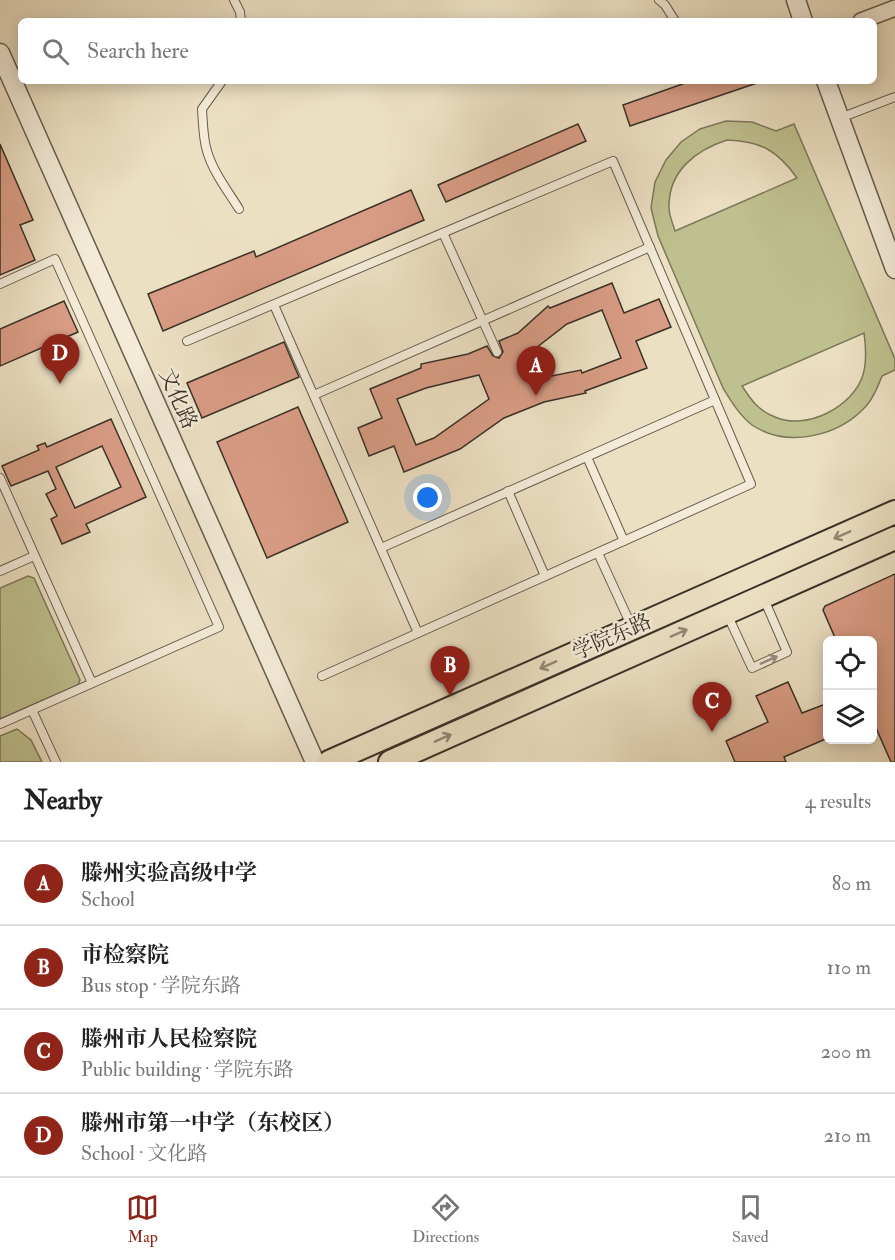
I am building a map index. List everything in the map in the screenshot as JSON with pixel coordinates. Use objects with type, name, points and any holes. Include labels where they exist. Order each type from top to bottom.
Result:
[{"type":"main road","name":"学院东路","points":[[329,762],[895,512]]},
{"type":"main road","name":"学院东路","points":[[390,762],[895,538]]},
{"type":"street","points":[[796,0],[803,18]]},
{"type":"street","points":[[870,18],[895,9]]},
{"type":"street","name":"文化路","points":[[0,53],[315,762]]},
{"type":"street","points":[[827,84],[895,269]]},
{"type":"lane","points":[[234,0],[241,18]]},
{"type":"lane","points":[[659,0],[673,18]]},
{"type":"lane","points":[[220,84],[202,109],[207,151],[215,172],[239,209]]},
{"type":"lane","points":[[839,118],[895,97]]},
{"type":"lane","points":[[187,342],[613,161],[751,484],[322,676]]},
{"type":"lane","points":[[443,233],[497,352]]},
{"type":"lane","points":[[314,395],[650,247]]},
{"type":"lane","points":[[0,284],[56,259],[219,627],[0,724]]},
{"type":"lane","points":[[274,305],[418,633]]},
{"type":"lane","points":[[381,548],[715,400]]},
{"type":"lane","points":[[587,457],[624,541]]},
{"type":"lane","points":[[0,478],[92,683]]},
{"type":"lane","points":[[508,491],[545,576]]},
{"type":"lane","points":[[598,553],[642,650]]},
{"type":"lane","points":[[0,571],[34,556]]},
{"type":"lane","points":[[727,612],[752,668],[787,652],[762,596]]},
{"type":"lane","points":[[32,710],[56,762]]},
{"type":"green space","points":[[726,121],[752,122],[776,131],[794,124],[895,359],[895,370],[882,376],[867,405],[843,425],[813,436],[781,436],[766,432],[752,425],[744,417],[723,388],[658,236],[651,208],[655,182],[666,160],[681,142],[700,129]],"holes":[[[727,140],[750,143],[768,149],[783,161],[797,178],[675,231],[669,208],[673,183],[686,164],[695,156]],[[864,333],[865,364],[858,387],[839,406],[827,413],[800,421],[787,421],[764,412],[742,386]]]},
{"type":"green space","points":[[28,576],[34,578],[80,680],[78,685],[0,719],[0,588]]},
{"type":"green space","points":[[17,729],[31,740],[42,762],[0,762],[0,736]]},
{"type":"building","points":[[682,84],[754,84],[630,126],[623,105]]},
{"type":"building","points":[[578,124],[586,141],[446,202],[438,185]]},
{"type":"building","points":[[0,144],[33,220],[20,225],[35,260],[0,275]]},
{"type":"building","points":[[411,190],[424,220],[163,331],[148,294],[254,251],[256,257]]},
{"type":"building","points":[[612,283],[624,313],[659,299],[671,327],[636,341],[647,368],[585,391],[586,393],[544,402],[504,418],[460,449],[404,472],[394,446],[369,456],[358,428],[382,418],[370,389],[421,368],[421,364],[468,354],[487,346],[493,356],[499,358],[503,352],[499,341],[518,333],[548,306],[550,308]],"holes":[[[602,310],[621,358],[582,373],[581,370],[537,379],[527,355],[567,324]],[[479,375],[489,399],[434,438],[416,445],[397,399],[426,388]]]},
{"type":"building","points":[[64,301],[78,332],[0,366],[0,329]]},
{"type":"building","points":[[284,342],[299,377],[202,418],[187,383]]},
{"type":"building","points":[[298,407],[348,522],[267,558],[217,442]]},
{"type":"building","points":[[111,419],[146,497],[86,524],[90,532],[62,544],[51,519],[57,516],[46,494],[56,489],[48,471],[11,486],[2,466],[39,450],[37,446],[45,443],[47,447]],"holes":[[[102,446],[121,487],[75,508],[56,467]]]},
{"type":"building","points":[[895,574],[895,762],[891,762],[877,730],[877,636],[834,636],[823,610],[825,606]]},
{"type":"building","points":[[788,682],[802,713],[823,705],[823,740],[784,757],[786,762],[735,762],[726,741],[768,722],[756,696]]},
{"type":"place","name":"滕州市第一中学（东校区）","points":[[60,384]]},
{"type":"place","name":"滕州实验高级中学","points":[[536,396]]},
{"type":"place","name":"市检察院","points":[[450,696]]},
{"type":"place","name":"滕州市人民检察院","points":[[712,732]]}]
